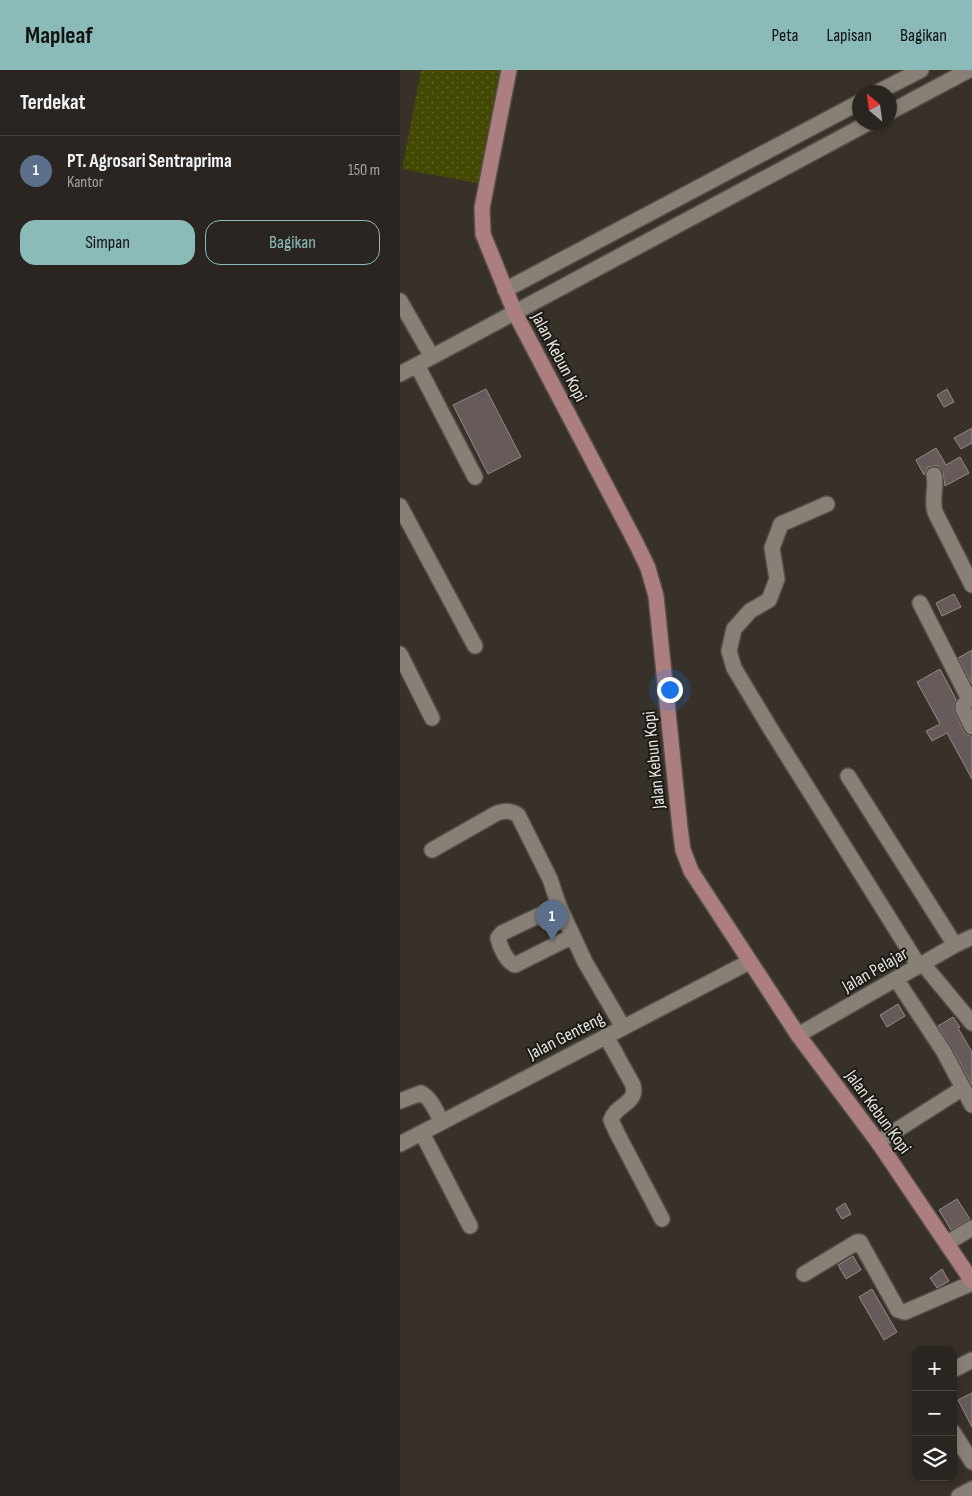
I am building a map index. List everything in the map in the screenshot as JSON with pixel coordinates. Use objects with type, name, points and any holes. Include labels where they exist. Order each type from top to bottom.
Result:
[{"type":"main road","name":"Jalan Kebun Kopi","points":[[508,70],[482,208],[483,234],[515,313],[632,534],[648,568],[656,596],[683,850],[692,871],[749,962],[798,1035],[878,1142],[972,1282]]},
{"type":"street","points":[[892,85],[921,70]]},
{"type":"street","points":[[897,108],[969,70]]},
{"type":"street","points":[[505,290],[852,106]]},
{"type":"street","points":[[400,374],[855,130]]},
{"type":"street","points":[[400,302],[432,357]]},
{"type":"street","points":[[417,365],[475,477]]},
{"type":"street","points":[[934,475],[933,503],[935,512],[972,585]]},
{"type":"street","points":[[827,504],[780,524],[772,548],[777,579],[769,600],[750,611],[734,629],[729,651],[734,668],[770,728],[921,965],[972,1023]]},
{"type":"street","points":[[400,506],[475,646]]},
{"type":"street","points":[[920,603],[966,693],[968,700],[963,706],[963,710],[972,727]]},
{"type":"street","points":[[400,654],[432,718]]},
{"type":"street","points":[[848,776],[955,945]]},
{"type":"street","points":[[432,850],[497,813],[505,811],[518,815],[550,879],[559,906],[585,962],[623,1027]]},
{"type":"street","points":[[559,906],[502,933],[498,938],[500,946],[510,963],[515,965],[573,936]]},
{"type":"street","name":"Jalan Pelajar","points":[[798,1035],[972,937]]},
{"type":"street","name":"Jalan Genteng","points":[[400,1144],[749,962]]},
{"type":"street","points":[[896,979],[944,1052],[972,1106]]},
{"type":"street","points":[[606,1036],[634,1089],[631,1100],[615,1112],[611,1120],[662,1219]]},
{"type":"street","points":[[878,1142],[963,1088]]},
{"type":"street","points":[[400,1101],[421,1093],[424,1094],[441,1121]]},
{"type":"street","points":[[422,1132],[470,1226]]},
{"type":"street","points":[[947,1243],[972,1228]]},
{"type":"street","points":[[804,1274],[860,1242],[898,1310],[901,1312],[905,1312],[972,1282]]},
{"type":"street","points":[[957,1368],[972,1360]]},
{"type":"street","points":[[956,1436],[972,1462]]},
{"type":"street","points":[[960,1496],[972,1490]]},
{"type":"green space","points":[[421,70],[500,70],[478,183],[402,169]]},
{"type":"building","points":[[486,389],[521,457],[488,474],[453,405]]},
{"type":"building","points":[[947,389],[954,402],[944,407],[937,395]]},
{"type":"building","points":[[972,428],[972,443],[961,449],[954,438]]},
{"type":"building","points":[[936,448],[946,465],[960,457],[969,473],[945,486],[943,473],[938,466],[928,467],[924,475],[916,460]]},
{"type":"building","points":[[954,594],[961,607],[942,616],[936,603]]},
{"type":"building","points":[[972,650],[972,684],[958,658]]},
{"type":"building","points":[[940,669],[956,699],[955,713],[964,732],[972,736],[972,779],[947,733],[932,741],[926,731],[940,724],[917,682]]},
{"type":"building","points":[[898,1004],[905,1016],[887,1027],[880,1015]]},
{"type":"building","points":[[953,1017],[972,1052],[972,1085],[938,1026]]},
{"type":"building","points":[[957,1199],[970,1219],[951,1230],[939,1210]]},
{"type":"building","points":[[845,1203],[851,1214],[842,1219],[836,1209]]},
{"type":"building","points":[[853,1256],[861,1270],[846,1279],[838,1265]]},
{"type":"building","points":[[942,1269],[949,1281],[937,1288],[930,1278]]},
{"type":"building","points":[[872,1289],[897,1332],[884,1340],[859,1297]]},
{"type":"building","points":[[972,1393],[972,1427],[958,1400]]},
{"type":"place","name":"PT. Agrosari Sentraprima","points":[[552,941]]}]
